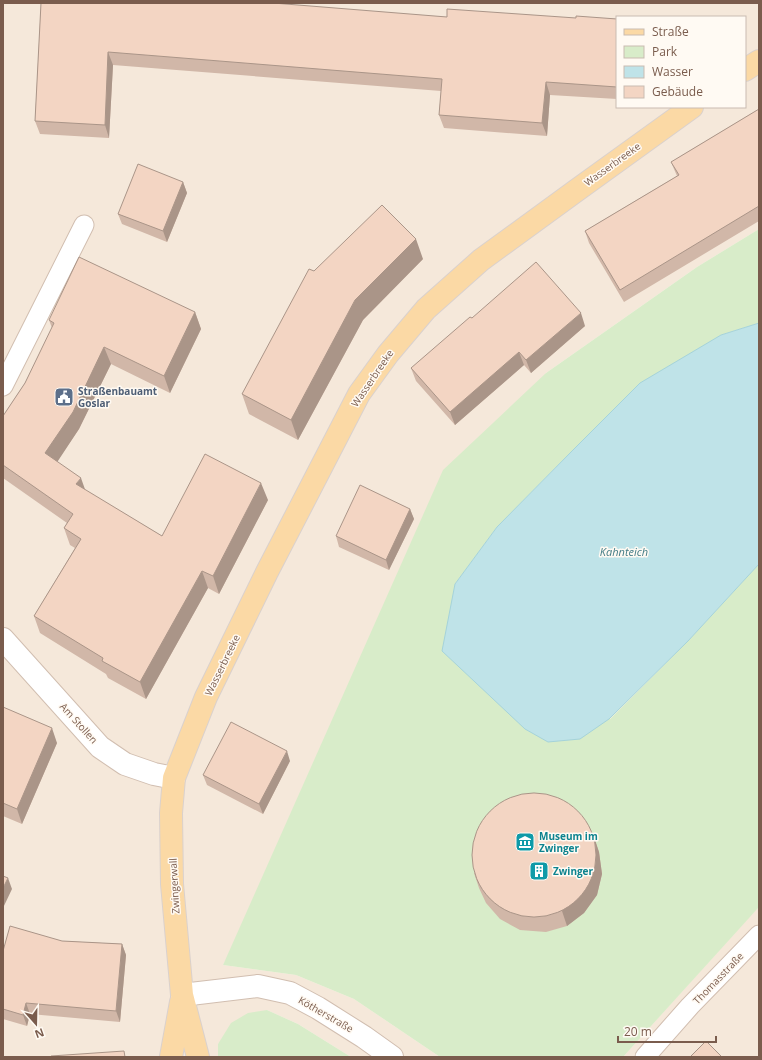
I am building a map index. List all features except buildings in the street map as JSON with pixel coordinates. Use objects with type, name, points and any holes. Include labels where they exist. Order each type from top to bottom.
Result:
[{"type":"main road","points":[[746,69],[759,61]]},
{"type":"main road","name":"Wasserbreeke","points":[[174,778],[206,697],[267,572],[359,394],[388,354],[426,309],[481,260],[691,108]]},
{"type":"main road","name":"Zwingerwall","points":[[174,778],[171,813],[172,884],[182,995],[198,1057]]},
{"type":"main road","name":"Zwingerwall","points":[[171,1057],[182,995]]},
{"type":"street","name":"Am Stollen","points":[[3,639],[100,747],[125,764],[154,774],[174,778]]},
{"type":"street","name":"Kötherstraße","points":[[182,995],[258,986],[290,993],[364,1036],[392,1057]]},
{"type":"lane","points":[[3,386],[84,225]]},
{"type":"lane","name":"Thomasstraße","points":[[645,1057],[690,1006],[759,935]]},
{"type":"shaded area","points":[[3,3],[759,3],[759,229],[697,267],[546,373],[223,965],[296,975],[354,999],[440,1057],[351,1057],[298,1024],[267,1010],[218,1044],[218,1057],[3,1057]]},
{"type":"shaded area","points":[[759,907],[759,1057],[623,1057],[750,916]]},
{"type":"green space","points":[[759,229],[759,323],[721,335],[572,451],[497,527],[455,584],[610,719],[688,641],[759,564],[759,907],[623,1057],[440,1057],[354,999],[296,975],[223,965],[443,470],[546,373],[697,267]]},
{"type":"green space","points":[[267,1010],[298,1024],[351,1057],[218,1057],[218,1044],[231,1023],[248,1013]]},
{"type":"water","name":"Kahnteich","points":[[759,323],[759,564],[688,641],[609,719],[580,739],[548,742],[525,729],[442,651],[455,584],[497,527],[640,383],[721,335]]},
{"type":"place","name":"Straßenbauamt Goslar","points":[[64,397]]},
{"type":"place","name":"Museum im Zwinger","points":[[525,842]]},
{"type":"place","name":"Zwinger","points":[[539,871]]}]
